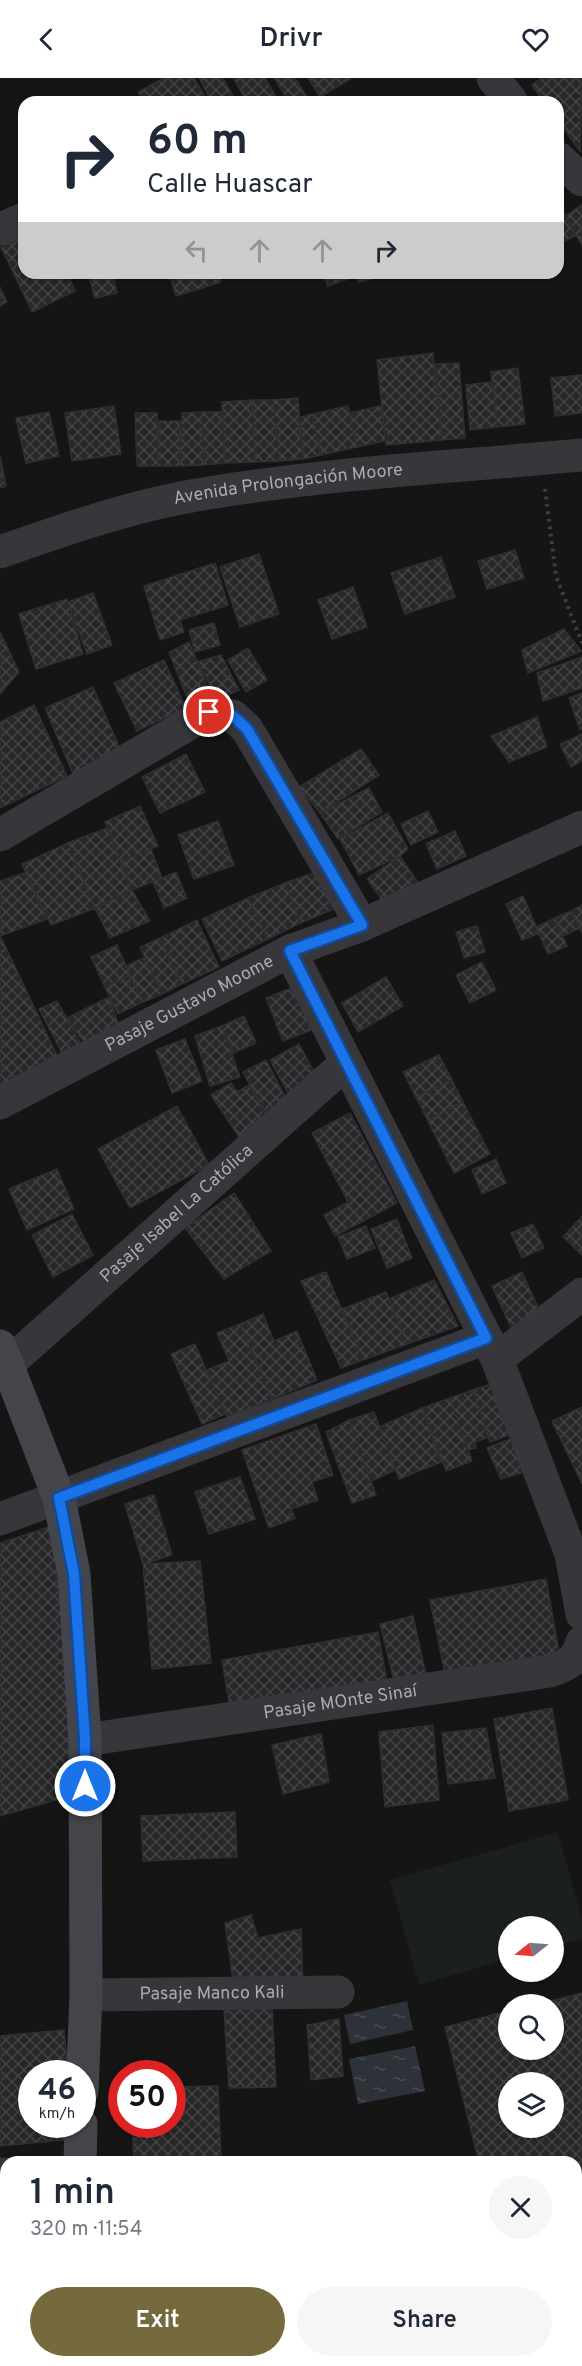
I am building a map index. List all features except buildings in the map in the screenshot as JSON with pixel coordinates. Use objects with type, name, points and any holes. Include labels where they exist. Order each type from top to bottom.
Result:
[{"type":"main road","points":[[4,1355],[59,1498],[74,1574],[85,1740],[86,1995],[83,2060]]},
{"type":"main road","points":[[80,2156],[81,2138]]},
{"type":"street","points":[[493,78],[507,96]]},
{"type":"street","points":[[564,164],[582,180]]},
{"type":"street","points":[[0,229],[18,222]]},
{"type":"street","name":"Avenida Prolongación Moore","points":[[0,552],[69,528],[195,495],[332,477],[582,455]]},
{"type":"street","points":[[0,835],[209,712],[233,716],[247,729],[362,925]]},
{"type":"street","name":"Pasaje Gustavo Moome","points":[[0,1103],[290,951],[362,925],[582,827]]},
{"type":"street","points":[[290,951],[345,1064],[491,1348],[577,1548],[582,1614]]},
{"type":"street","name":"Pasaje Isabel La Católica","points":[[4,1355],[345,1064]]},
{"type":"street","points":[[0,1519],[491,1348],[582,1294]]},
{"type":"street","name":"Pasaje MOnte Sinaí","points":[[85,1740],[550,1671],[568,1665],[578,1656],[582,1642]]},
{"type":"street","name":"Pasaje Manco Kali","points":[[86,1995],[338,1992]]},
{"type":"path","points":[[541,459],[556,576],[582,643]]},
{"type":"shaded area","points":[[558,1832],[582,1919],[582,1939],[564,1944],[564,1916],[498,1916],[498,1962],[419,1985],[390,1880]]},
{"type":"water","points":[[407,2001],[413,2030],[350,2044],[344,2015]]},
{"type":"water","points":[[415,2046],[425,2091],[358,2104],[349,2059]]},
{"type":"route","points":[[85,1786],[85,1740],[74,1574],[59,1498],[486,1338],[345,1064],[290,951],[362,925],[247,729],[233,716],[209,712]]}]
